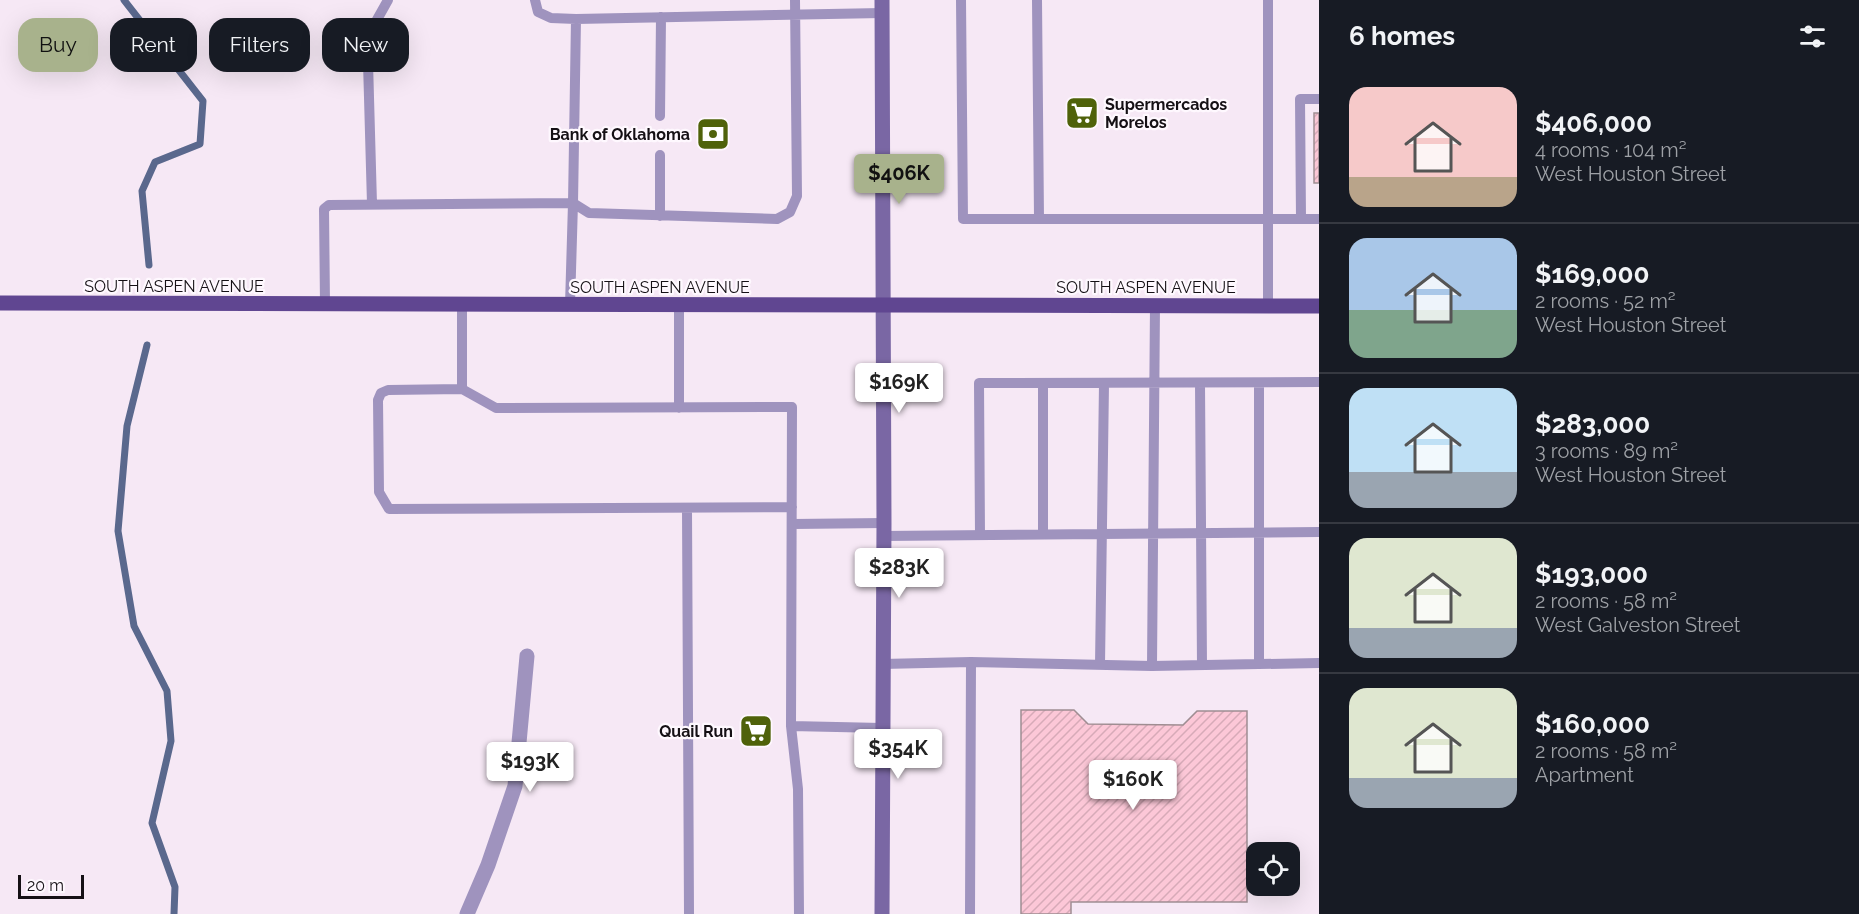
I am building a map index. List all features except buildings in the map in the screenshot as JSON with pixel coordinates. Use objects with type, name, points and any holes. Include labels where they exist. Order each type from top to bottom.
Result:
[{"type":"main road","points":[[882,6],[884,530],[882,914]]},
{"type":"main road","name":"SOUTH ASPEN AVENUE","points":[[0,303],[1319,306]]},
{"type":"street","points":[[467,914],[488,865],[514,786],[527,656]]},
{"type":"lane","points":[[372,204],[368,62],[374,25],[388,0]]},
{"type":"lane","points":[[535,0],[538,12],[550,18],[576,19],[795,12],[882,6]]},
{"type":"lane","points":[[325,304],[324,209],[329,205],[573,203],[589,213],[777,219],[790,212],[797,196],[795,0]]},
{"type":"lane","points":[[961,0],[963,219],[1319,219]]},
{"type":"lane","points":[[1037,0],[1039,219]]},
{"type":"lane","points":[[1268,0],[1268,306]]},
{"type":"lane","points":[[660,116],[661,17]]},
{"type":"lane","points":[[570,305],[576,19]]},
{"type":"lane","points":[[1301,219],[1300,99],[1319,99]]},
{"type":"lane","points":[[660,155],[660,216]]},
{"type":"lane","points":[[462,303],[462,389]]},
{"type":"lane","points":[[1152,666],[1151,535],[1155,305]]},
{"type":"lane","points":[[679,306],[679,408]]},
{"type":"lane","points":[[980,535],[979,383],[1319,382]]},
{"type":"lane","points":[[1259,383],[1259,664]]},
{"type":"lane","points":[[1043,384],[1043,534]]},
{"type":"lane","points":[[1101,665],[1104,384]]},
{"type":"lane","points":[[1200,384],[1202,665]]},
{"type":"lane","points":[[792,507],[389,509],[379,492],[378,400],[381,393],[462,389],[496,408],[792,407],[793,524],[791,726],[798,789],[799,914]]},
{"type":"lane","points":[[687,509],[689,914]]},
{"type":"lane","points":[[793,524],[980,535],[1319,532]]},
{"type":"lane","points":[[882,664],[971,662],[1152,666],[1319,663]]},
{"type":"lane","points":[[970,914],[971,662]]},
{"type":"lane","points":[[791,726],[882,728]]},
{"type":"waterway","points":[[124,0],[203,101],[200,144],[155,162],[142,191],[149,265]]},
{"type":"waterway","points":[[147,345],[127,426],[118,531],[134,626],[167,691],[171,741],[152,823],[175,887],[174,914]]},
{"type":"place","name":"Supermercados Morelos","points":[[1082,113]]},
{"type":"place","name":"Bank of Oklahoma","points":[[713,134]]},
{"type":"place","name":"Quail Run","points":[[756,731]]}]
